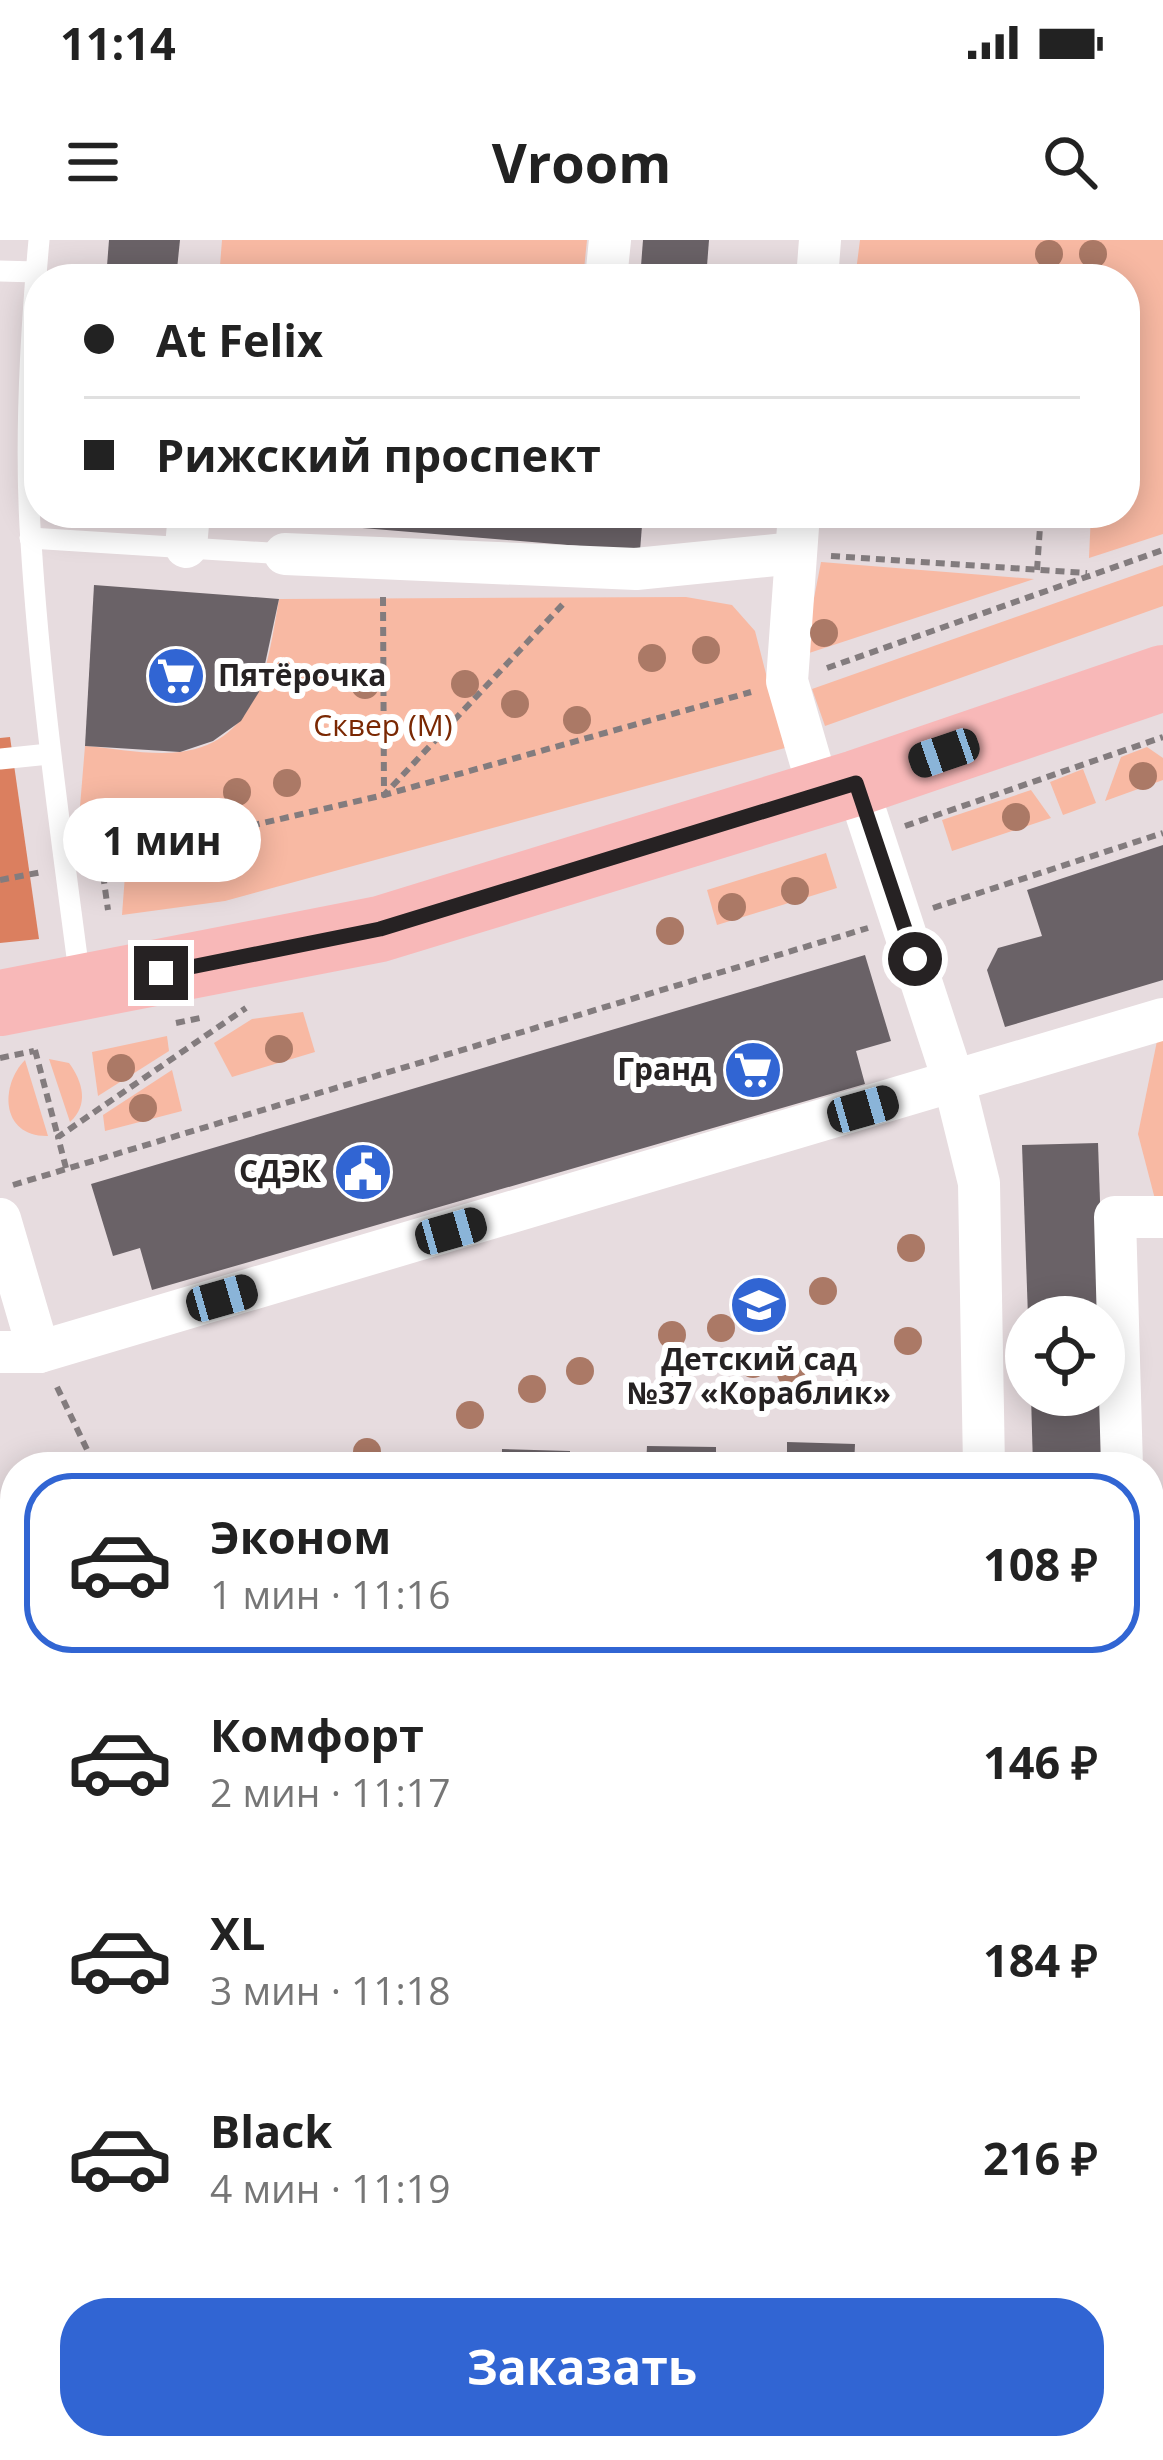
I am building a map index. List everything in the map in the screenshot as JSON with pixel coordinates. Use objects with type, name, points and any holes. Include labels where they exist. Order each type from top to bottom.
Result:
[{"type":"main road","points":[[17,1027],[80,987],[380,929],[838,788],[1163,678]]},
{"type":"street","points":[[286,554],[637,569],[797,533],[788,681],[902,918],[954,1082],[979,1183],[984,1452]]},
{"type":"street","points":[[0,1219],[20,1352],[1163,1018]]},
{"type":"street","points":[[1122,1452],[1115,1217],[1163,1217]]},
{"type":"lane","points":[[31,528],[49,754],[80,987]]},
{"type":"lane","points":[[31,538],[188,530],[286,554]]},
{"type":"lane","points":[[0,759],[49,754]]},
{"type":"path","points":[[1037,570],[1040,528]]},
{"type":"path","points":[[797,533],[1091,574]]},
{"type":"path","points":[[0,880],[384,795],[788,681],[1163,550]]},
{"type":"path","points":[[383,557],[384,795]]},
{"type":"path","points":[[384,795],[597,567]]},
{"type":"path","points":[[0,1189],[902,918],[1163,833]]},
{"type":"path","points":[[101,860],[108,910]]},
{"type":"path","points":[[58,1136],[246,1008]]},
{"type":"path","points":[[17,1027],[66,1168]]},
{"type":"path","points":[[20,1352],[87,1452]]},
{"type":"green space","points":[[222,240],[587,240],[585,264],[220,264]]},
{"type":"green space","points":[[860,240],[1163,240],[1163,534],[1089,558],[1090,528],[1140,528],[1140,264],[857,264]]},
{"type":"green space","points":[[821,562],[1034,579],[803,655]]},
{"type":"green space","points":[[1163,565],[1163,606],[825,726],[812,689]]},
{"type":"green space","name":"Сквер (М)","points":[[686,597],[732,605],[755,631],[785,748],[225,901],[122,915],[127,848],[76,855],[85,746],[180,752],[228,733],[244,716],[264,672],[279,599]]},
{"type":"green space","points":[[1147,747],[1163,758],[1163,780],[1105,801],[1121,757]]},
{"type":"green space","points":[[1083,769],[1096,803],[1063,815],[1050,782]]},
{"type":"green space","points":[[1031,790],[1051,818],[952,851],[942,820]]},
{"type":"green space","points":[[826,853],[837,888],[717,925],[707,890]]},
{"type":"green space","points":[[303,1012],[315,1052],[232,1077],[214,1043],[252,1019]]},
{"type":"green space","points":[[167,1036],[169,1051],[98,1096],[92,1052]]},
{"type":"green space","points":[[1163,1039],[1163,1203],[1156,1203],[1138,1134],[1157,1041]]},
{"type":"green space","points":[[49,1059],[69,1063],[78,1078],[82,1101],[70,1122]]},
{"type":"green space","points":[[25,1060],[48,1136],[21,1128],[9,1108],[11,1083]]},
{"type":"green space","points":[[172,1070],[182,1111],[105,1131],[103,1115]]},
{"type":"shaded area","points":[[10,737],[39,939],[0,943],[0,738]]},
{"type":"building","points":[[109,240],[180,240],[178,264],[107,264]]},
{"type":"building","points":[[643,240],[709,240],[707,264],[641,264]]},
{"type":"building","points":[[362,528],[642,528],[640,551]]},
{"type":"building","name":"Пятёрочка","points":[[94,585],[279,599],[259,692],[241,721],[213,741],[180,752],[85,746]]},
{"type":"building","points":[[1163,845],[1163,980],[1005,1027],[987,970],[998,948],[1042,936],[1027,890]]},
{"type":"building","points":[[865,955],[891,1041],[856,1051],[865,1084],[152,1290],[140,1248],[113,1256],[91,1184]]},
{"type":"building","points":[[1098,1143],[1103,1296],[1027,1296],[1022,1145]]},
{"type":"building","points":[[1032,1416],[1108,1416],[1109,1452],[1033,1452]]},
{"type":"building","points":[[787,1442],[855,1444],[855,1452],[787,1452]]},
{"type":"building","points":[[647,1446],[716,1447],[716,1452],[647,1452]]},
{"type":"building","points":[[502,1449],[570,1451],[570,1452]]},
{"type":"place","name":"Пятёрочка","points":[[176,676]]},
{"type":"place","name":"Гранд","points":[[753,1070]]},
{"type":"place","name":"СДЭК","points":[[363,1172]]},
{"type":"place","name":"Детский сад №37 «Кораблик»","points":[[759,1305]]},
{"type":"route","points":[[161,973],[380,929],[856,783],[915,959]]}]
